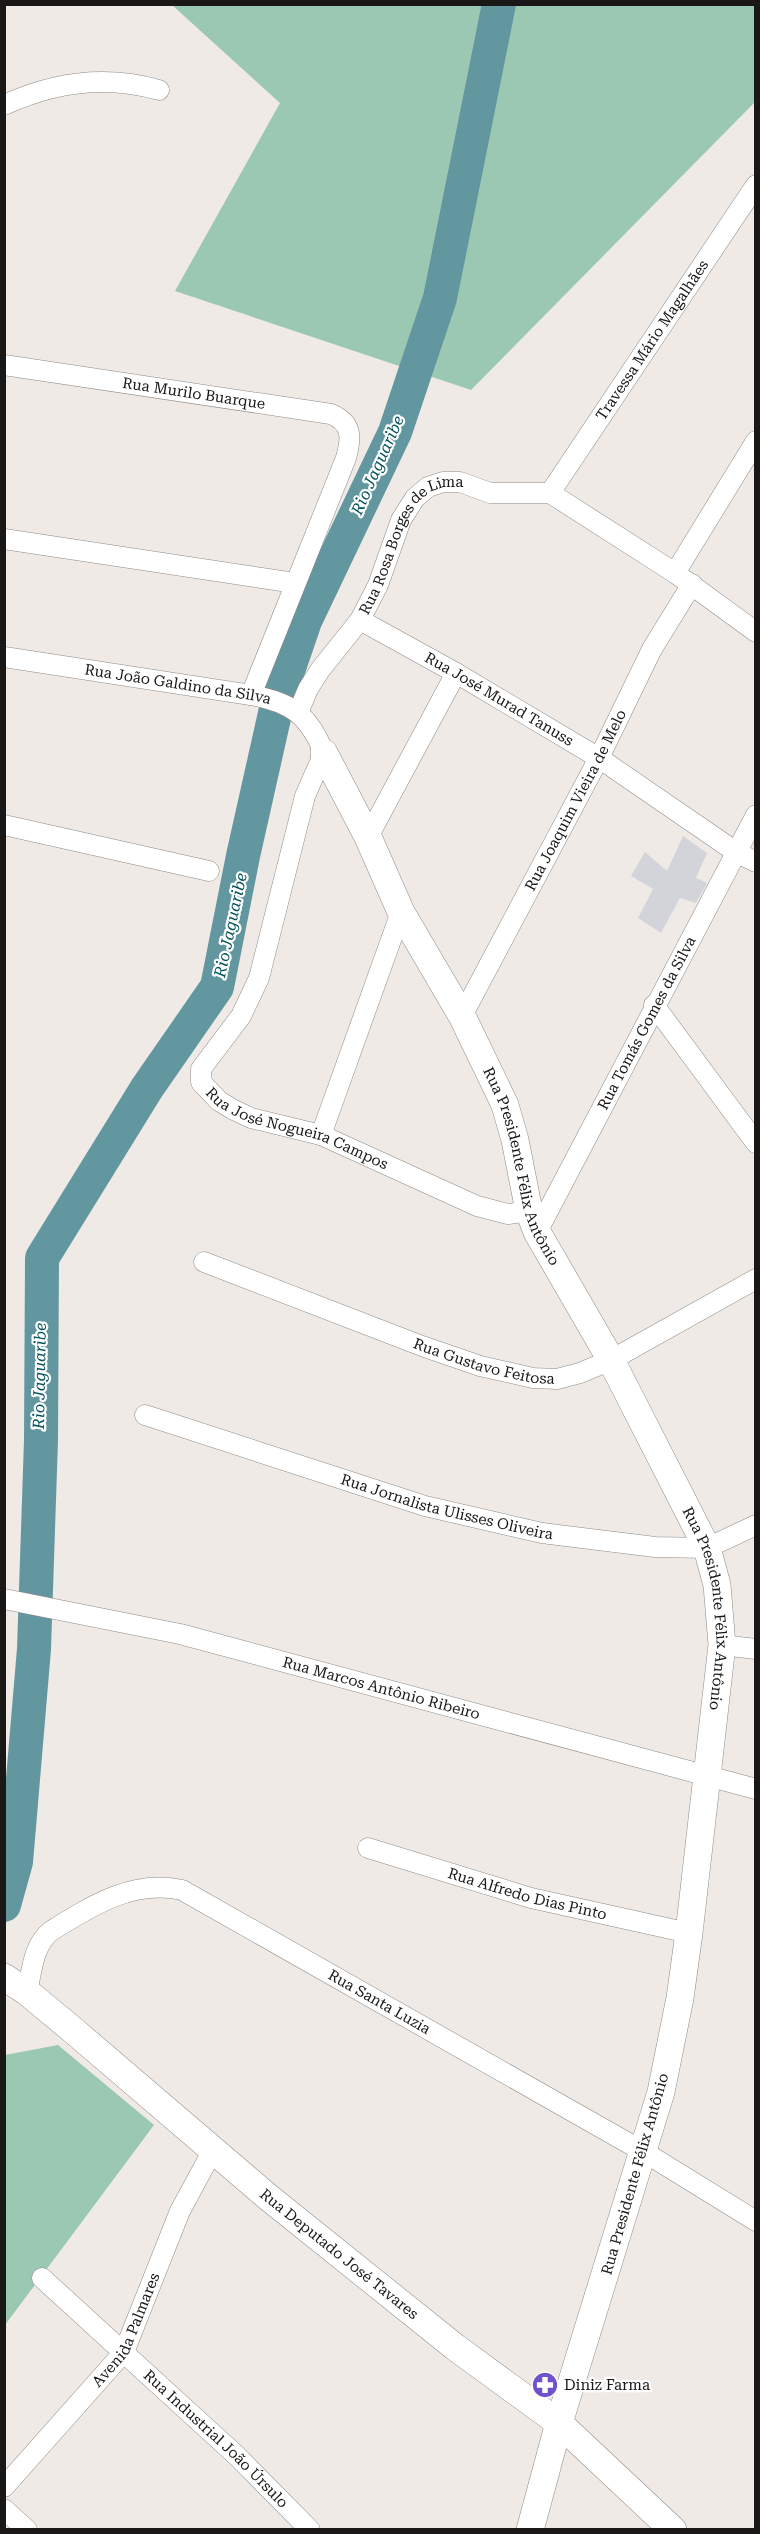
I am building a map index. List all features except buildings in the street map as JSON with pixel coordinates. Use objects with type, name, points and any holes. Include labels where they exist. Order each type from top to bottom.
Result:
[{"type":"street","points":[[4,105],[23,96],[63,86],[105,80],[139,84],[159,90]]},
{"type":"street","name":"Travessa Mário Magalhães","points":[[550,493],[756,185]]},
{"type":"street","name":"Rua Murilo Buarque","points":[[4,365],[331,414],[342,418],[348,426],[350,444],[295,583]]},
{"type":"street","points":[[675,573],[756,441]]},
{"type":"street","name":"Rua Rosa Borges de Lima","points":[[294,709],[320,669],[360,620],[378,585],[401,520],[415,498],[428,487],[443,482],[460,482],[490,493],[550,493]]},
{"type":"street","points":[[550,493],[692,584],[756,632]]},
{"type":"street","points":[[4,538],[295,583],[257,696]]},
{"type":"street","name":"Rua Joaquim Vieira de Melo","points":[[462,1016],[599,758],[652,649],[692,584]]},
{"type":"street","name":"Rua José Murad Tanuss","points":[[360,620],[456,673],[599,758],[736,852],[756,862]]},
{"type":"street","name":"Rua João Galdino da Silva","points":[[4,657],[257,696],[294,709]]},
{"type":"street","points":[[368,837],[456,673]]},
{"type":"street","points":[[294,709],[319,741],[324,753]]},
{"type":"street","name":"Rua Presidente Félix Antônio","points":[[324,753],[368,837],[401,912],[462,1016],[505,1106],[533,1221],[611,1360],[707,1548],[717,1585],[722,1645],[680,1998],[661,2092],[559,2423],[530,2529]]},
{"type":"street","name":"Rua José Nogueira Campos","points":[[324,753],[305,796],[259,978],[241,1016],[201,1069],[200,1076],[207,1090],[234,1110],[251,1118],[321,1135],[477,1206],[533,1221]]},
{"type":"street","name":"Rua Tomás Gomes da Silva","points":[[533,1221],[654,1005],[756,815]]},
{"type":"street","points":[[4,825],[208,871]]},
{"type":"street","points":[[321,1135],[401,912]]},
{"type":"street","points":[[654,1005],[756,1143]]},
{"type":"street","name":"Rua Gustavo Feitosa","points":[[204,1262],[422,1346],[480,1366],[533,1378],[557,1378],[580,1373],[611,1360],[756,1279]]},
{"type":"street","name":"Rua Jornalista Ulisses Oliveira","points":[[145,1415],[425,1506],[542,1533],[655,1547],[707,1548],[756,1525]]},
{"type":"street","name":"Rua Marcos Antônio Ribeiro","points":[[4,1599],[180,1634],[756,1789]]},
{"type":"street","points":[[722,1645],[756,1649]]},
{"type":"street","name":"Rua Alfredo Dias Pinto","points":[[368,1848],[531,1898],[689,1933]]},
{"type":"street","name":"Rua Santa Luzia","points":[[27,1992],[38,1946],[43,1937],[51,1931],[82,1911],[112,1896],[144,1887],[166,1886],[182,1890],[644,2152],[756,2222]]},
{"type":"street","name":"Rua Deputado José Tavares","points":[[4,1977],[27,1992],[213,2151],[446,2340],[559,2423],[673,2529]]},
{"type":"street","name":"Avenida Palmares","points":[[4,2487],[124,2352],[180,2211],[213,2151]]},
{"type":"street","name":"Rua Industrial João Úrsulo","points":[[42,2278],[237,2456],[309,2529]]},
{"type":"street","points":[[4,2509],[27,2529]]},
{"type":"green space","points":[[172,5],[755,5],[755,102],[471,390],[175,291],[280,103]]},
{"type":"green space","points":[[58,2045],[154,2125],[5,2325],[5,2055]]},
{"type":"waterway","name":"Rio Jaguaribe","points":[[4,1905],[16,1862],[34,1649],[41,1440],[42,1258],[147,1088],[217,987],[243,856],[278,700],[305,621],[395,432],[440,298],[499,4]]},
{"type":"place","name":"Diniz Farma","points":[[545,2385]]}]
